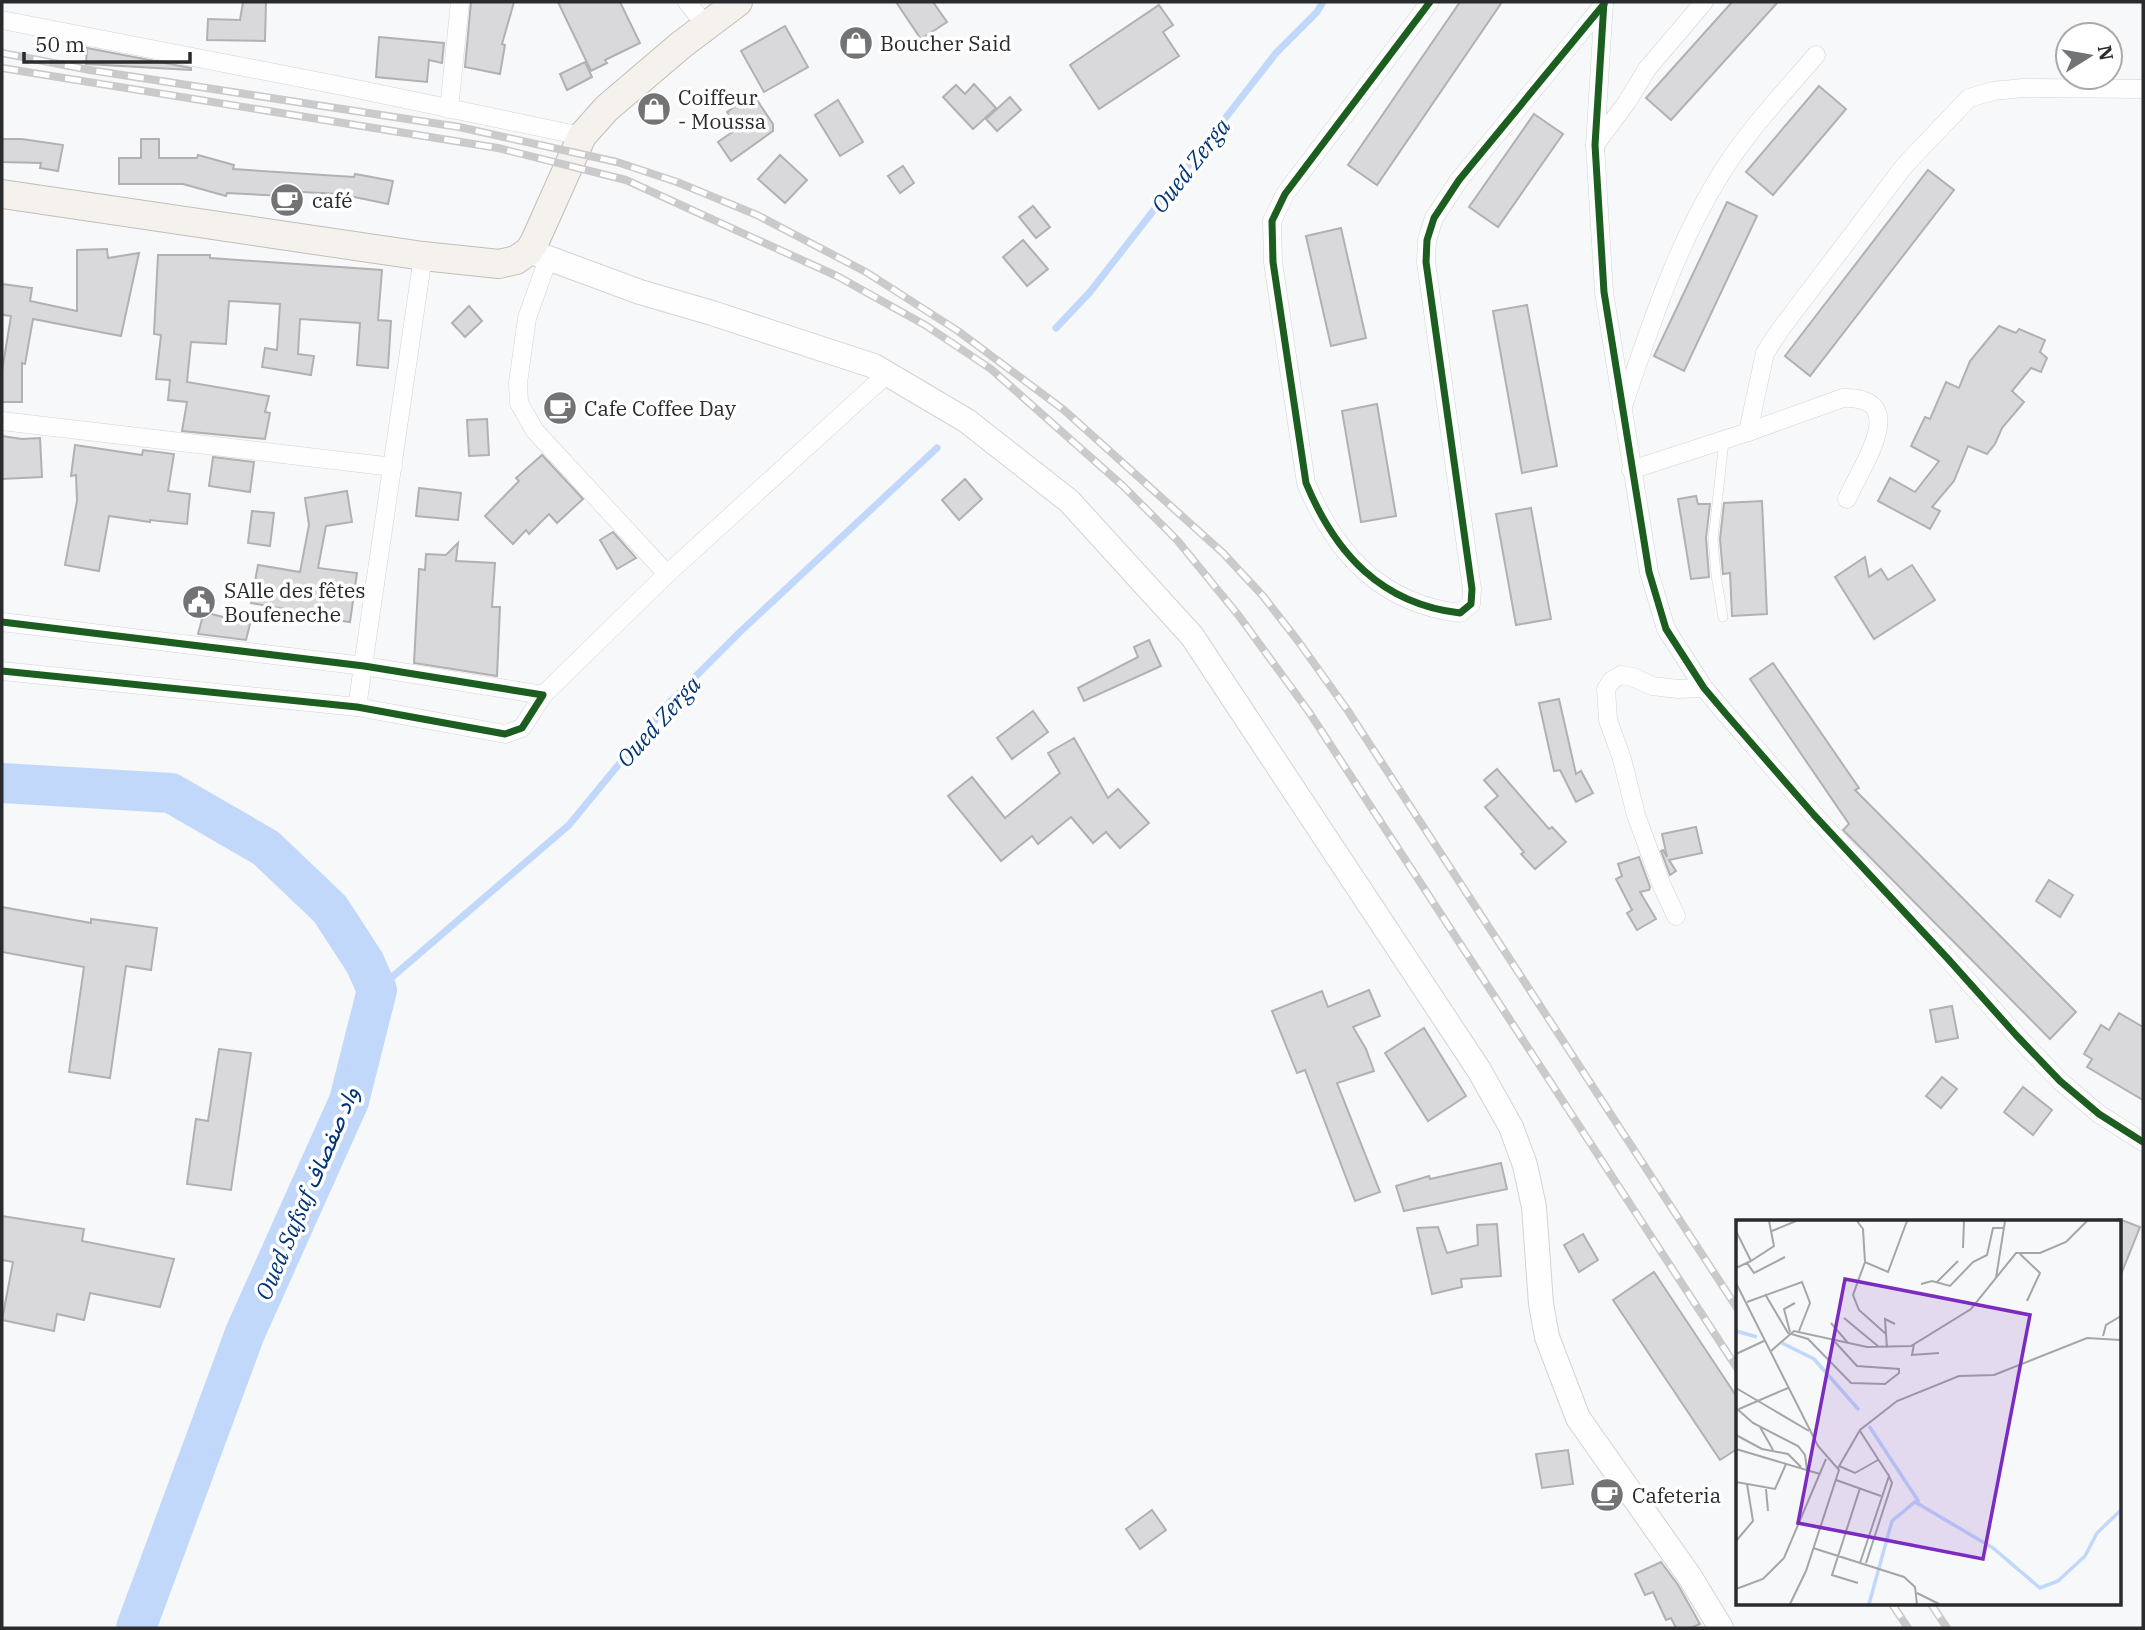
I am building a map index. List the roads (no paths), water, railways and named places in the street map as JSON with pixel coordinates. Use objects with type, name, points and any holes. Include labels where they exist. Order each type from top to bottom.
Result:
[{"type":"main road","points":[[539,255],[582,136],[607,108],[738,2]]},
{"type":"main road","points":[[2,194],[423,256],[499,264],[539,255],[640,292],[874,366],[967,421],[1069,501],[1192,636],[1479,1070],[1511,1127],[1525,1165],[1534,1207],[1541,1304],[1547,1337],[1578,1418],[1690,1577],[1721,1628]]},
{"type":"street","points":[[449,108],[460,2]]},
{"type":"street","points":[[687,2],[706,26]]},
{"type":"street","points":[[1430,2],[1285,194],[1272,221],[1271,235],[1306,483],[1316,507],[1342,549],[1384,586],[1440,611],[1460,613],[1471,604],[1472,589],[1426,262],[1427,240],[1434,218],[1459,180],[1604,3]]},
{"type":"street","points":[[1595,145],[1627,102],[1647,69],[1704,2]]},
{"type":"street","points":[[1604,3],[1595,145],[1604,292],[1621,413],[1649,572],[1666,629],[1704,688],[1814,816],[2060,1082],[2099,1114],[2143,1142]]},
{"type":"street","points":[[2,20],[582,136]]},
{"type":"street","points":[[1621,413],[1678,257],[1713,187],[1754,128],[1816,55]]},
{"type":"street","points":[[1748,432],[1765,353],[1780,330],[1905,165],[1969,98],[1993,91],[2023,88],[2143,89]]},
{"type":"street","points":[[539,255],[521,352],[519,403],[535,430],[667,574]]},
{"type":"street","points":[[357,706],[423,256]]},
{"type":"street","points":[[2,671],[357,706],[493,734],[505,734],[522,728],[543,695],[667,574],[888,373]]},
{"type":"street","points":[[1631,470],[1724,441],[1843,398],[1857,398],[1868,401],[1876,409],[1880,419],[1869,457],[1847,499]]},
{"type":"street","points":[[2,421],[393,467]]},
{"type":"street","points":[[2,622],[364,666],[543,695]]},
{"type":"street","points":[[1675,916],[1636,816],[1622,758],[1608,720],[1606,689],[1612,680],[1621,676],[1633,677],[1652,686],[1678,690],[1704,688]]},
{"type":"lane","points":[[1723,617],[1713,539],[1724,441]]},
{"type":"waterway","name":"Oued Zerga","points":[[1056,328],[1090,292],[1276,53],[1317,12],[1323,2]]},
{"type":"waterway","name":"Oued Zerga","points":[[377,990],[569,825],[670,702],[741,631],[937,448]]},
{"type":"waterway","name":"Oued Safsaf واد صفصاف","points":[[2,783],[171,793],[266,848],[330,909],[365,963],[377,990],[349,1101],[245,1333],[136,1628]]},
{"type":"railway","points":[[2,53],[90,70],[459,127],[617,162],[677,182],[757,215],[866,272],[958,331],[1064,410],[1223,553],[1263,596],[1348,711],[1736,1306]]},
{"type":"railway","points":[[2,68],[498,148],[626,180],[837,276],[925,325],[991,369],[1123,486],[1177,540],[1239,616],[1309,712],[1736,1366]]},
{"type":"railway","points":[[1893,1606],[1908,1628]]},
{"type":"railway","points":[[1932,1606],[1947,1628]]},
{"type":"place","name":"Boucher Said","points":[[856,43]]},
{"type":"place","name":"Coiffeur - Moussa","points":[[654,109]]},
{"type":"place","name":"café","points":[[287,200]]},
{"type":"place","name":"Cafe Coffee Day","points":[[560,408]]},
{"type":"place","name":"SAlle des fêtes Boufeneche","points":[[199,602]]},
{"type":"place","name":"Cafeteria","points":[[1607,1495]]}]
